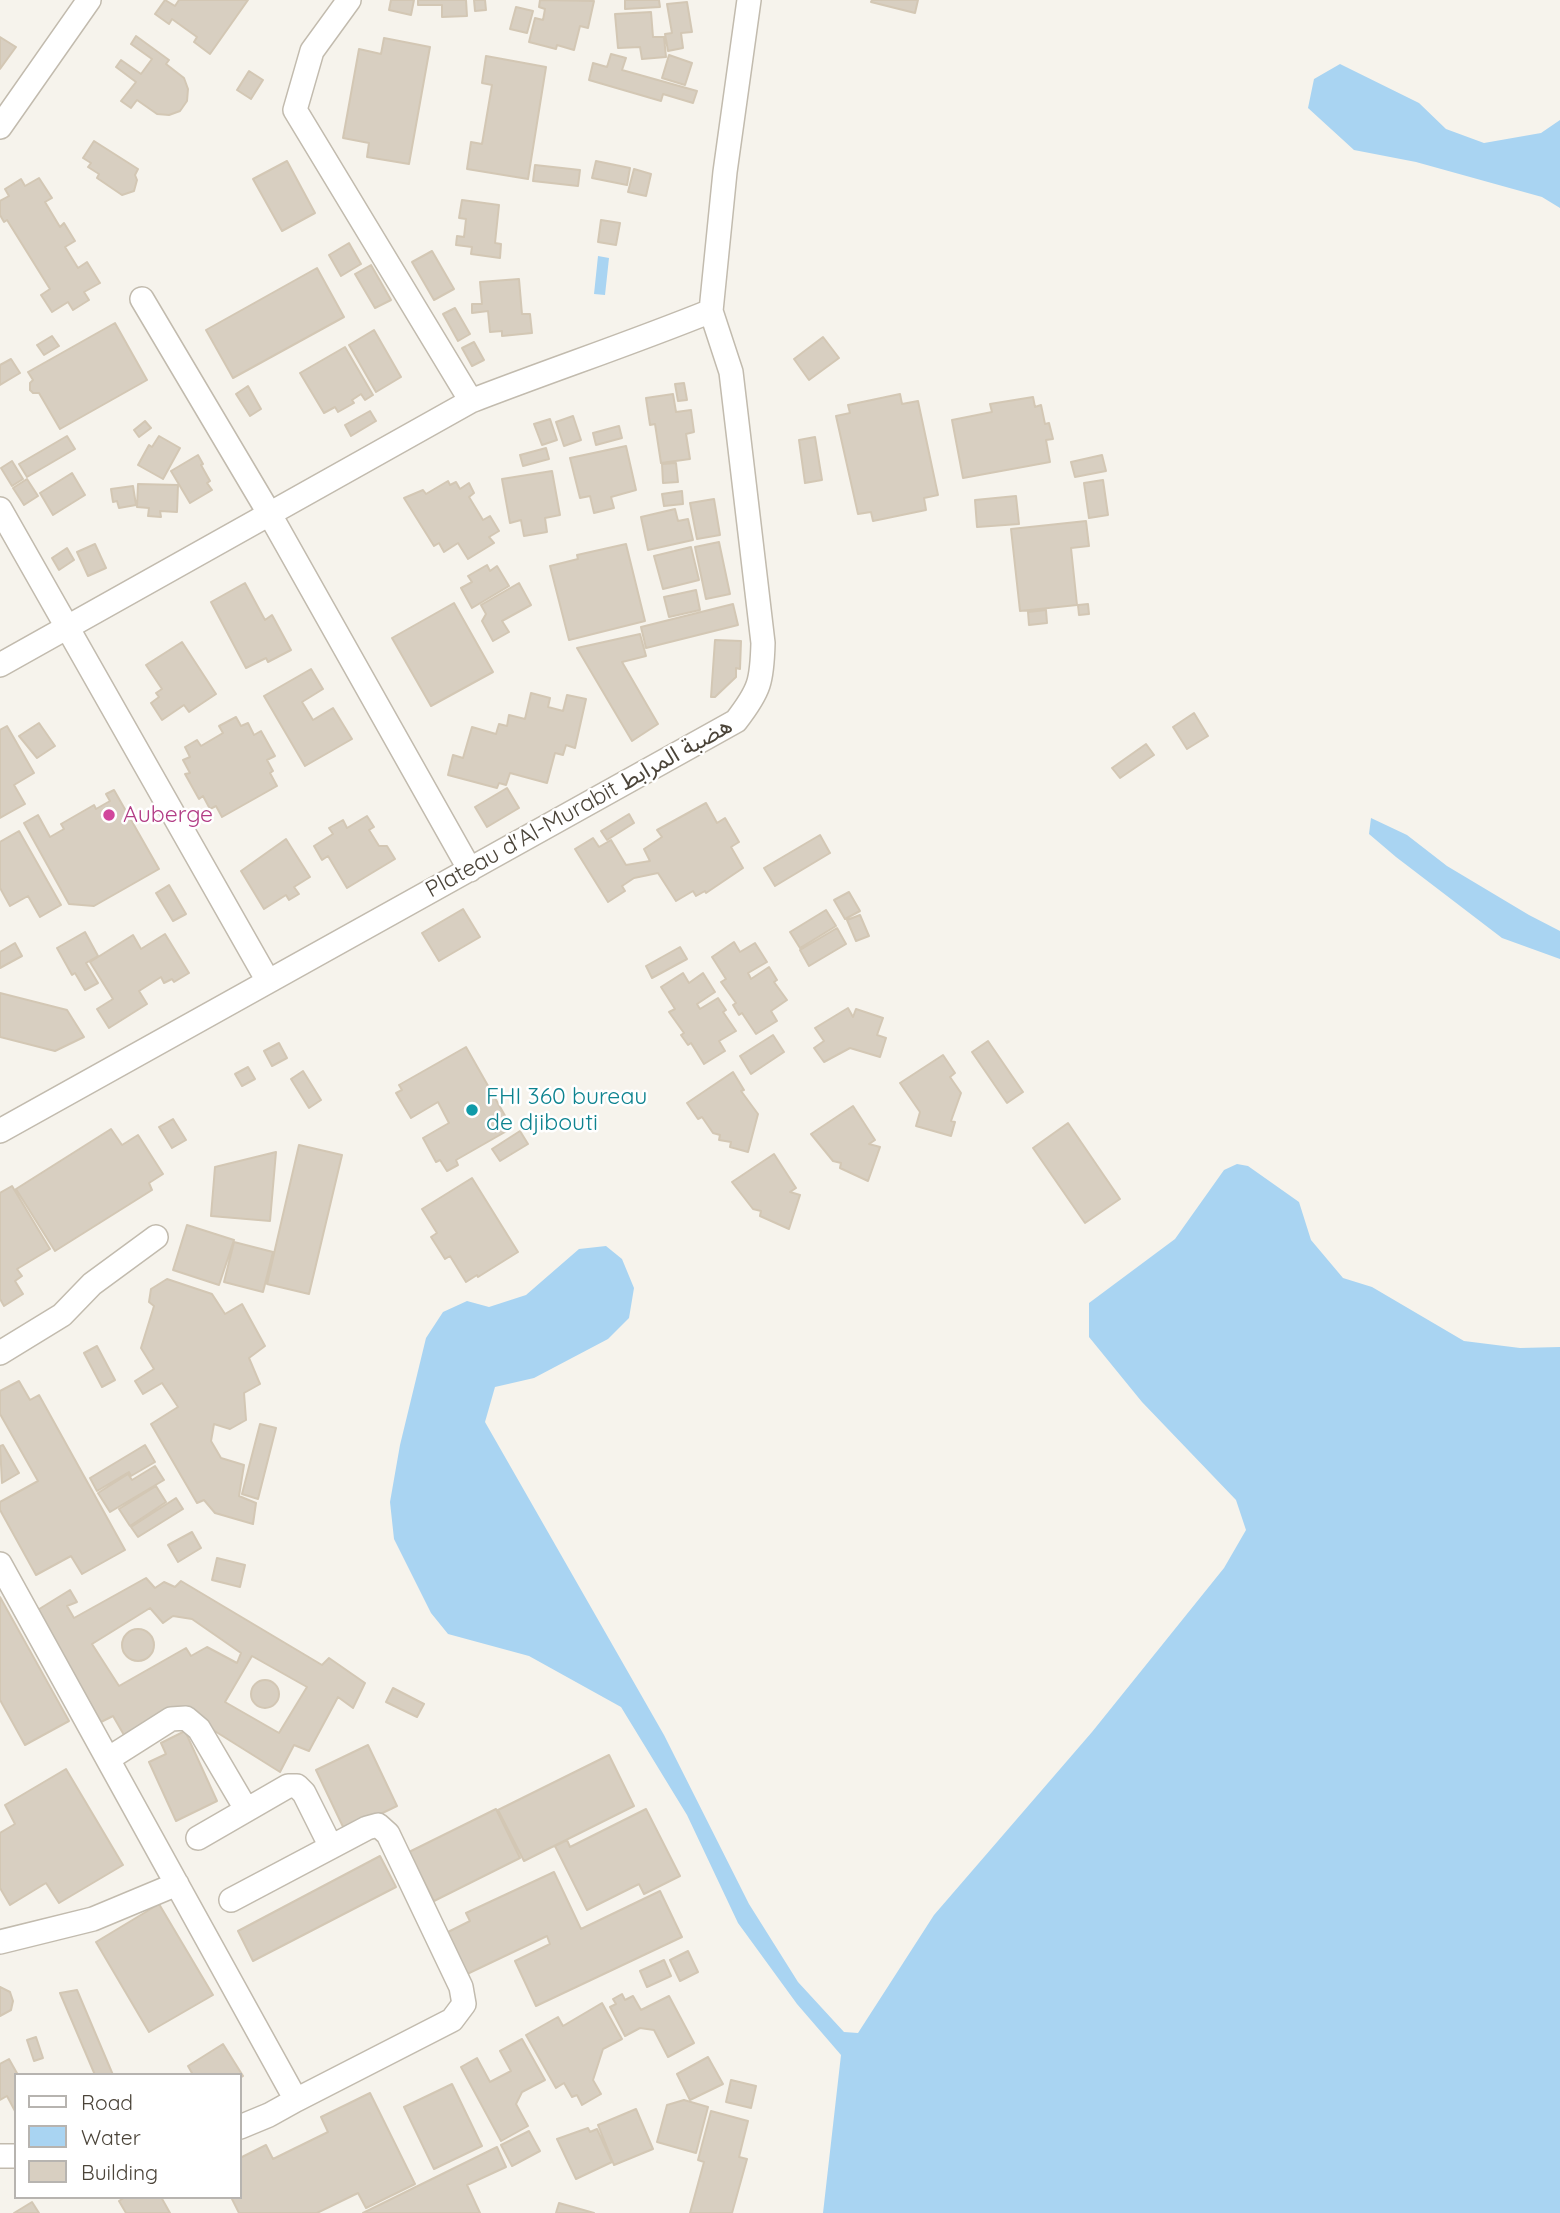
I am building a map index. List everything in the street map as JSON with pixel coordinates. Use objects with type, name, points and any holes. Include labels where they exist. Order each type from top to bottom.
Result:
[{"type":"street","points":[[0,127],[89,0]]},
{"type":"street","points":[[349,0],[313,51],[295,110],[471,401]]},
{"type":"street","name":"Plateau d'Al-Murabit هضبة المرابط","points":[[0,1131],[736,720],[754,698],[762,673],[763,643],[731,372],[711,311],[725,172],[749,0]]},
{"type":"street","points":[[142,299],[269,513],[470,870]]},
{"type":"street","points":[[0,665],[471,401],[711,311]]},
{"type":"street","points":[[0,509],[268,981]]},
{"type":"street","points":[[0,1353],[62,1315],[92,1284],[156,1237]]},
{"type":"street","points":[[0,1564],[296,2100]]},
{"type":"street","points":[[108,1759],[171,1718],[186,1718],[199,1729],[246,1809]]},
{"type":"street","points":[[198,1838],[288,1786],[297,1786],[304,1793],[331,1847]]},
{"type":"street","points":[[231,1900],[366,1828],[378,1825],[388,1834],[461,1987],[464,2004],[452,2020],[242,2126]]},
{"type":"street","points":[[0,1942],[93,1919],[177,1884]]},
{"type":"water","points":[[1340,64],[1419,103],[1446,129],[1484,143],[1541,133],[1560,120],[1560,208],[1542,197],[1416,162],[1354,150],[1308,108],[1314,79]]},
{"type":"water","points":[[598,256],[609,258],[605,295],[594,294]]},
{"type":"water","points":[[1371,818],[1407,835],[1447,866],[1560,931],[1560,959],[1502,938],[1369,834]]},
{"type":"water","points":[[1237,1164],[1248,1166],[1299,1202],[1311,1240],[1343,1278],[1372,1287],[1464,1341],[1520,1348],[1560,1347],[1560,2213],[823,2213],[841,2055],[797,2004],[738,1923],[687,1815],[621,1707],[529,1656],[448,1634],[431,1613],[394,1539],[390,1502],[400,1445],[426,1338],[443,1312],[467,1301],[489,1307],[526,1295],[579,1249],[606,1246],[622,1259],[634,1288],[629,1318],[608,1339],[534,1378],[495,1387],[485,1422],[664,1735],[749,1904],[798,1982],[844,2032],[858,2033],[934,1915],[1092,1732],[1224,1568],[1246,1530],[1236,1500],[1142,1402],[1089,1337],[1089,1303],[1175,1239],[1224,1170]]},
{"type":"building","points":[[165,0],[175,6],[179,0],[248,0],[210,54],[194,42],[197,37],[172,19],[169,24],[155,14]]},
{"type":"building","points":[[391,0],[414,0],[411,15],[389,10]]},
{"type":"building","points":[[418,0],[466,0],[467,16],[442,17],[442,5],[418,5]]},
{"type":"building","points":[[474,0],[485,0],[486,10],[475,11]]},
{"type":"building","points":[[540,0],[594,1],[588,28],[580,26],[574,50],[557,45],[556,49],[529,42],[535,18],[543,20],[545,9],[539,7]]},
{"type":"building","points":[[625,0],[659,0],[660,7],[625,9]]},
{"type":"building","points":[[918,0],[915,13],[871,2]]},
{"type":"building","points":[[687,2],[692,32],[681,33],[683,48],[668,51],[665,34],[672,33],[667,4]]},
{"type":"building","points":[[516,7],[533,11],[527,33],[510,29]]},
{"type":"building","points":[[651,12],[653,37],[664,37],[666,57],[642,59],[640,47],[618,48],[615,14]]},
{"type":"building","points":[[136,36],[169,60],[166,64],[184,78],[188,89],[187,101],[180,111],[169,115],[157,114],[137,100],[131,108],[121,101],[136,82],[116,67],[121,60],[141,74],[152,59],[131,44]]},
{"type":"building","points":[[0,37],[16,47],[0,69]]},
{"type":"building","points":[[384,38],[430,47],[409,164],[367,157],[369,143],[343,138],[359,49],[381,54]]},
{"type":"building","points":[[611,54],[626,58],[622,70],[697,91],[693,103],[663,94],[661,101],[589,80],[593,63],[607,67]]},
{"type":"building","points":[[669,55],[692,63],[685,85],[662,78]]},
{"type":"building","points":[[486,56],[546,67],[528,179],[467,169],[471,142],[482,144],[492,85],[482,83]]},
{"type":"building","points":[[249,71],[263,80],[251,99],[237,90]]},
{"type":"building","points":[[94,141],[138,169],[134,191],[122,195],[97,178],[99,174],[88,167],[91,163],[83,158]]},
{"type":"building","points":[[287,161],[315,213],[282,231],[253,179]]},
{"type":"building","points":[[596,161],[630,168],[627,185],[592,178]]},
{"type":"building","points":[[535,165],[580,170],[578,186],[533,181]]},
{"type":"building","points":[[634,169],[651,174],[646,196],[628,192]]},
{"type":"building","points":[[39,178],[52,198],[45,202],[60,227],[64,223],[75,241],[65,247],[78,268],[87,262],[100,283],[84,292],[89,300],[73,310],[68,302],[52,312],[41,295],[50,289],[7,220],[4,222],[0,215],[0,201],[9,196],[5,189],[21,179],[25,186]]},
{"type":"building","points":[[462,200],[499,205],[495,243],[501,244],[500,258],[471,254],[472,247],[456,245],[457,236],[464,237],[466,219],[459,218]]},
{"type":"building","points":[[601,220],[620,223],[616,245],[598,242]]},
{"type":"building","points":[[349,243],[361,264],[341,276],[329,255]]},
{"type":"building","points":[[432,251],[454,289],[434,300],[412,262]]},
{"type":"building","points":[[371,265],[391,300],[375,308],[355,274]]},
{"type":"building","points":[[317,268],[344,317],[233,378],[206,330]]},
{"type":"building","points":[[519,279],[522,314],[530,314],[532,333],[502,336],[502,331],[490,332],[488,311],[472,313],[472,304],[482,304],[480,282]]},
{"type":"building","points":[[455,308],[470,334],[458,341],[443,314]]},
{"type":"building","points":[[115,323],[147,380],[60,429],[39,393],[30,390],[33,380],[28,372]]},
{"type":"building","points":[[374,330],[401,377],[376,392],[349,345]]},
{"type":"building","points":[[52,336],[59,346],[44,355],[37,345]]},
{"type":"building","points":[[823,337],[839,358],[809,380],[794,359]]},
{"type":"building","points":[[474,342],[484,360],[472,366],[462,348]]},
{"type":"building","points":[[345,347],[373,395],[365,400],[361,394],[352,400],[354,403],[338,412],[335,407],[324,413],[300,373]]},
{"type":"building","points":[[11,359],[20,373],[0,385],[0,365]]},
{"type":"building","points":[[684,383],[687,400],[678,401],[675,384]]},
{"type":"building","points":[[248,386],[261,409],[250,416],[236,394]]},
{"type":"building","points":[[673,394],[676,412],[691,410],[694,432],[686,434],[690,459],[661,463],[655,424],[650,425],[646,398]]},
{"type":"building","points":[[900,394],[902,404],[918,401],[938,495],[924,498],[926,510],[873,521],[871,512],[858,514],[836,416],[850,413],[848,405]]},
{"type":"building","points":[[1033,397],[1035,407],[1041,405],[1045,424],[1049,423],[1053,439],[1046,440],[1050,462],[963,478],[952,420],[992,412],[990,404]]},
{"type":"building","points":[[370,411],[376,421],[351,436],[345,425]]},
{"type":"building","points":[[573,416],[581,440],[564,446],[556,422]]},
{"type":"building","points":[[550,419],[557,440],[542,445],[534,424]]},
{"type":"building","points":[[145,421],[151,428],[139,437],[134,430]]},
{"type":"building","points":[[619,426],[622,438],[596,445],[593,433]]},
{"type":"building","points":[[67,436],[75,449],[27,477],[19,464]]},
{"type":"building","points":[[159,436],[180,448],[163,479],[138,465],[149,445],[152,447]]},
{"type":"building","points":[[815,437],[822,480],[805,483],[799,440]]},
{"type":"building","points":[[626,446],[636,490],[611,497],[614,508],[594,513],[590,496],[580,498],[570,458]]},
{"type":"building","points":[[546,448],[549,459],[523,466],[520,455]]},
{"type":"building","points":[[198,455],[212,490],[190,503],[171,471]]},
{"type":"building","points":[[1102,455],[1106,471],[1075,477],[1071,462]]},
{"type":"building","points":[[12,461],[23,479],[12,486],[1,468]]},
{"type":"building","points":[[676,463],[678,482],[663,483],[662,464]]},
{"type":"building","points":[[552,471],[560,515],[545,518],[547,532],[524,536],[521,520],[510,523],[502,479]]},
{"type":"building","points":[[72,473],[85,495],[53,515],[40,493]]},
{"type":"building","points":[[27,479],[38,496],[24,505],[13,488]]},
{"type":"building","points":[[1103,480],[1108,515],[1089,518],[1084,483]]},
{"type":"building","points":[[448,481],[450,485],[456,482],[460,489],[469,483],[474,493],[469,497],[483,520],[490,516],[499,531],[489,537],[494,543],[468,559],[458,543],[444,552],[439,543],[434,546],[404,498],[423,490],[426,494]]},
{"type":"building","points":[[138,484],[178,485],[177,512],[160,511],[161,517],[148,516],[149,508],[137,507]]},
{"type":"building","points":[[133,486],[136,505],[119,508],[117,501],[113,502],[111,489]]},
{"type":"building","points":[[682,491],[683,504],[664,506],[662,494]]},
{"type":"building","points":[[1016,496],[1019,524],[977,527],[975,500]]},
{"type":"building","points":[[714,499],[720,535],[697,539],[690,503]]},
{"type":"building","points":[[675,509],[678,521],[688,519],[693,540],[648,550],[641,517]]},
{"type":"building","points":[[1086,521],[1089,546],[1071,548],[1077,605],[1020,611],[1011,529]]},
{"type":"building","points":[[719,542],[730,594],[706,599],[695,547]]},
{"type":"building","points":[[95,544],[106,568],[88,576],[77,552]]},
{"type":"building","points":[[626,544],[645,621],[569,640],[550,566],[578,559],[577,555]]},
{"type":"building","points":[[691,547],[699,580],[663,589],[654,556]]},
{"type":"building","points":[[67,548],[74,560],[59,570],[52,558]]},
{"type":"building","points":[[487,565],[490,571],[497,566],[509,586],[472,608],[461,588],[472,582],[468,576]]},
{"type":"building","points":[[245,583],[265,620],[272,615],[291,650],[268,662],[266,658],[246,668],[211,602]]},
{"type":"building","points":[[519,583],[531,605],[502,621],[509,632],[493,641],[482,621],[486,614],[481,605]]},
{"type":"building","points":[[696,590],[700,610],[669,617],[664,597]]},
{"type":"building","points":[[454,603],[493,672],[431,706],[392,638]]},
{"type":"building","points":[[733,604],[738,625],[646,648],[641,627]]},
{"type":"building","points":[[1088,604],[1089,614],[1079,615],[1078,605]]},
{"type":"building","points":[[1046,610],[1047,623],[1029,625],[1028,612]]},
{"type":"building","points":[[640,634],[646,656],[622,662],[658,724],[632,741],[577,648]]},
{"type":"building","points":[[715,640],[741,641],[740,669],[736,668],[736,677],[715,697],[711,697]]},
{"type":"building","points":[[182,642],[216,694],[189,712],[184,705],[162,720],[151,703],[159,697],[156,693],[162,689],[146,665]]},
{"type":"building","points":[[311,669],[323,689],[302,702],[313,720],[333,708],[352,739],[305,766],[264,696]]},
{"type":"building","points":[[531,693],[550,698],[548,707],[563,711],[567,695],[586,699],[575,748],[566,745],[563,755],[555,753],[547,783],[510,773],[506,785],[499,783],[497,788],[448,775],[453,755],[463,758],[472,727],[496,734],[499,724],[507,726],[509,715],[525,719]]},
{"type":"building","points":[[1194,713],[1208,736],[1187,749],[1173,727]]},
{"type":"building","points":[[236,717],[241,726],[248,723],[254,735],[261,731],[275,756],[267,760],[277,786],[222,817],[216,806],[210,809],[203,796],[199,799],[185,774],[190,773],[183,760],[190,757],[185,747],[197,740],[201,746],[223,733],[219,726]]},
{"type":"building","points":[[39,723],[55,746],[37,758],[19,736]]},
{"type":"building","points":[[7,726],[34,773],[14,785],[25,804],[0,818],[0,730]]},
{"type":"building","points":[[1146,744],[1154,755],[1120,778],[1112,768]]},
{"type":"building","points":[[507,788],[519,808],[487,827],[475,807]]},
{"type":"building","points":[[114,790],[159,869],[94,906],[69,904],[24,823],[38,815],[50,837],[64,829],[61,824],[94,805],[96,809],[110,801],[106,794]]},
{"type":"building","points":[[706,803],[717,823],[725,818],[739,842],[731,847],[743,868],[706,893],[705,891],[696,896],[693,891],[676,901],[658,873],[634,878],[622,886],[625,891],[608,902],[575,849],[593,838],[599,847],[611,840],[626,865],[650,861],[644,849],[662,837],[657,830]]},
{"type":"building","points":[[629,814],[634,823],[607,840],[601,831]]},
{"type":"building","points":[[367,816],[374,827],[369,830],[379,846],[387,846],[395,859],[347,888],[328,856],[322,860],[314,846],[333,834],[329,828],[343,820],[347,828]]},
{"type":"building","points":[[19,831],[61,905],[40,917],[28,896],[10,906],[0,888],[0,842]]},
{"type":"building","points":[[820,835],[830,853],[775,886],[764,868]]},
{"type":"building","points":[[286,839],[310,877],[294,887],[299,894],[289,900],[286,895],[264,909],[241,871]]},
{"type":"building","points":[[169,885],[186,914],[173,921],[156,893]]},
{"type":"building","points":[[849,892],[860,911],[845,919],[834,900]]},
{"type":"building","points":[[463,909],[480,937],[439,961],[422,933]]},
{"type":"building","points":[[826,910],[836,926],[800,948],[790,932]]},
{"type":"building","points":[[860,915],[869,936],[856,941],[847,920]]},
{"type":"building","points":[[837,928],[846,944],[809,966],[800,950]]},
{"type":"building","points":[[85,932],[98,956],[86,963],[98,983],[85,990],[75,973],[72,975],[57,948]]},
{"type":"building","points":[[165,934],[189,973],[174,982],[172,979],[164,983],[161,977],[139,991],[147,1004],[109,1028],[97,1009],[113,999],[90,962],[133,935],[141,949]]},
{"type":"building","points":[[734,942],[740,952],[755,943],[767,962],[748,973],[751,979],[769,967],[777,980],[774,982],[787,1000],[771,1011],[777,1021],[756,1034],[733,1005],[736,1003],[721,982],[726,979],[712,957]]},
{"type":"building","points":[[15,943],[22,956],[0,968],[0,952]]},
{"type":"building","points":[[680,947],[687,959],[652,978],[646,966]]},
{"type":"building","points":[[683,973],[689,983],[703,973],[715,992],[697,1004],[700,1009],[718,998],[726,1010],[723,1012],[736,1031],[719,1041],[725,1051],[704,1064],[691,1043],[688,1045],[681,1035],[684,1033],[669,1012],[675,1009],[661,987]]},
{"type":"building","points":[[0,993],[67,1010],[84,1037],[55,1051],[0,1037]]},
{"type":"building","points":[[848,1008],[853,1017],[856,1009],[883,1018],[877,1035],[886,1038],[880,1057],[850,1048],[824,1062],[814,1048],[824,1041],[815,1028]]},
{"type":"building","points":[[773,1035],[784,1052],[751,1074],[740,1056]]},
{"type":"building","points":[[988,1041],[1023,1092],[1007,1103],[972,1052]]},
{"type":"building","points":[[279,1043],[287,1058],[272,1066],[264,1051]]},
{"type":"building","name":"FHI 360 bureau de djibouti","points":[[466,1047],[512,1128],[456,1160],[458,1165],[447,1171],[440,1160],[436,1162],[423,1138],[449,1123],[438,1102],[411,1118],[396,1093],[402,1090],[399,1085]]},
{"type":"building","points":[[943,1055],[955,1073],[950,1077],[961,1093],[951,1121],[955,1122],[951,1136],[916,1126],[920,1112],[900,1083]]},
{"type":"building","points":[[248,1067],[255,1079],[242,1086],[235,1074]]},
{"type":"building","points":[[303,1071],[321,1100],[309,1108],[291,1079]]},
{"type":"building","points":[[733,1072],[744,1090],[741,1091],[758,1114],[748,1152],[730,1147],[731,1142],[719,1140],[720,1135],[713,1133],[702,1117],[698,1119],[687,1103]]},
{"type":"building","points":[[853,1106],[875,1140],[869,1144],[880,1147],[868,1181],[840,1168],[841,1163],[833,1161],[811,1134]]},
{"type":"building","points":[[173,1119],[186,1140],[172,1148],[159,1127]]},
{"type":"building","points":[[1068,1123],[1120,1199],[1085,1223],[1033,1148]]},
{"type":"building","points":[[111,1129],[122,1145],[138,1135],[163,1174],[149,1183],[152,1190],[55,1251],[16,1189]]},
{"type":"building","points":[[520,1131],[528,1144],[500,1161],[492,1149]]},
{"type":"building","points":[[299,1145],[342,1155],[309,1294],[267,1284]]},
{"type":"building","points":[[276,1152],[270,1221],[211,1216],[215,1167]]},
{"type":"building","points":[[774,1154],[796,1188],[790,1192],[800,1195],[789,1229],[760,1216],[761,1211],[753,1209],[732,1182]]},
{"type":"building","points":[[472,1178],[518,1252],[466,1282],[450,1256],[445,1259],[431,1237],[437,1233],[422,1209]]},
{"type":"building","points":[[12,1186],[50,1249],[17,1269],[22,1276],[15,1281],[23,1294],[4,1306],[0,1299],[0,1193]]},
{"type":"building","points":[[187,1225],[234,1240],[219,1285],[173,1270]]},
{"type":"building","points":[[234,1242],[273,1252],[263,1292],[224,1282]]},
{"type":"building","points":[[167,1279],[212,1294],[225,1314],[242,1304],[265,1346],[249,1358],[260,1384],[244,1393],[246,1420],[230,1429],[214,1424],[211,1441],[221,1458],[244,1465],[239,1496],[256,1503],[253,1524],[215,1513],[204,1500],[197,1503],[151,1424],[178,1407],[162,1383],[143,1394],[135,1381],[154,1369],[141,1348],[154,1306],[149,1302],[151,1289]]},
{"type":"building","points":[[97,1346],[115,1380],[102,1387],[84,1353]]},
{"type":"building","points":[[19,1381],[30,1400],[39,1395],[125,1550],[82,1574],[71,1556],[36,1575],[0,1510],[0,1502],[38,1481],[0,1414],[0,1391]]},
{"type":"building","points":[[260,1424],[276,1428],[258,1499],[242,1494]]},
{"type":"building","points":[[3,1445],[19,1473],[2,1483],[0,1446]]},
{"type":"building","points":[[145,1445],[155,1462],[131,1476],[129,1472],[97,1491],[90,1478]]},
{"type":"building","points":[[155,1466],[164,1480],[110,1512],[98,1493],[128,1474],[132,1480]]},
{"type":"building","points":[[156,1486],[166,1502],[130,1526],[119,1509]]},
{"type":"building","points":[[176,1498],[183,1509],[138,1537],[131,1527]]},
{"type":"building","points":[[192,1532],[201,1548],[178,1562],[168,1545]]},
{"type":"building","points":[[217,1558],[245,1565],[240,1587],[212,1580]]},
{"type":"building","points":[[146,1578],[155,1588],[164,1582],[175,1587],[181,1581],[322,1665],[329,1658],[365,1683],[353,1708],[338,1697],[309,1751],[294,1745],[280,1772],[178,1708],[124,1735],[113,1716],[101,1722],[36,1611],[70,1590],[77,1602],[67,1606],[74,1618]],"holes":[[[150,1608],[163,1623],[173,1616],[192,1619],[241,1653],[237,1663],[207,1647],[191,1656],[186,1648],[119,1686],[92,1644]],[[252,1656],[307,1687],[279,1733],[225,1702]]]},
{"type":"building","points":[[0,1597],[69,1721],[25,1745],[0,1700]]},
{"type":"building","points":[[138,1629],[149,1634],[154,1645],[149,1656],[138,1661],[127,1656],[122,1645],[127,1634]]},
{"type":"building","points":[[265,1680],[275,1684],[279,1694],[275,1704],[265,1708],[255,1704],[251,1694],[255,1684]]},
{"type":"building","points":[[393,1688],[424,1704],[417,1717],[386,1702]]},
{"type":"building","points":[[185,1731],[217,1801],[176,1821],[149,1762],[166,1754],[161,1743]]},
{"type":"building","points":[[368,1745],[397,1806],[345,1831],[316,1770]]},
{"type":"building","points":[[609,1755],[634,1806],[524,1861],[498,1810]]},
{"type":"building","points":[[66,1769],[123,1865],[59,1903],[46,1883],[10,1905],[0,1888],[0,1833],[15,1824],[5,1805]]},
{"type":"building","points":[[496,1809],[520,1858],[434,1901],[409,1852]]},
{"type":"building","points":[[646,1809],[680,1876],[644,1894],[639,1884],[587,1910],[555,1846],[567,1840],[570,1847]]},
{"type":"building","points":[[380,1856],[396,1887],[253,1961],[238,1931]]},
{"type":"building","points":[[554,1872],[581,1929],[660,1891],[682,1937],[536,2006],[515,1961],[550,1944],[547,1936],[465,1975],[446,1933],[470,1921],[466,1913]]},
{"type":"building","points":[[159,1904],[213,1995],[149,2032],[96,1942]]},
{"type":"building","points":[[688,1951],[698,1972],[680,1981],[670,1960]]},
{"type":"building","points":[[664,1960],[671,1976],[647,1987],[640,1971]]},
{"type":"building","points":[[0,1987],[10,1992],[13,2001],[11,2010],[0,2016]]},
{"type":"building","points":[[77,1990],[112,2073],[94,2073],[60,1993]]},
{"type":"building","points":[[622,1994],[625,2000],[633,1996],[641,2010],[669,1996],[694,2043],[668,2057],[654,2030],[640,2028],[625,2036],[610,2007],[616,2004],[613,1999]]},
{"type":"building","points":[[602,2003],[622,2039],[603,2049],[593,2080],[601,2094],[582,2105],[577,2095],[572,2097],[564,2083],[556,2088],[526,2035],[558,2017],[563,2026]]},
{"type":"building","points":[[36,2037],[43,2058],[34,2061],[27,2040]]},
{"type":"building","points":[[522,2039],[545,2080],[522,2092],[516,2104],[528,2126],[501,2141],[461,2067],[477,2058],[490,2082],[511,2071],[500,2051]]},
{"type":"building","points":[[223,2044],[241,2073],[192,2073],[188,2066]]},
{"type":"building","points":[[708,2057],[723,2084],[690,2100],[677,2074]]},
{"type":"building","points":[[9,2059],[17,2073],[14,2073],[14,2109],[7,2096],[0,2100],[0,2064]]},
{"type":"building","points":[[731,2080],[756,2086],[751,2108],[726,2102]]},
{"type":"building","points":[[452,2084],[482,2146],[434,2169],[404,2107]]},
{"type":"building","points":[[370,2093],[415,2184],[366,2208],[358,2193],[317,2213],[239,2213],[232,2199],[242,2199],[242,2157],[266,2145],[273,2159],[328,2132],[321,2117]]},
{"type":"building","points":[[684,2100],[708,2107],[696,2153],[657,2142],[667,2105]]},
{"type":"building","points":[[636,2109],[653,2149],[614,2165],[598,2125]]},
{"type":"building","points":[[711,2111],[748,2121],[739,2157],[747,2159],[732,2213],[690,2213],[704,2162],[698,2160]]},
{"type":"building","points":[[588,2128],[590,2132],[597,2129],[612,2162],[576,2179],[557,2139]]},
{"type":"building","points":[[529,2131],[540,2151],[512,2166],[501,2145]]},
{"type":"building","points":[[497,2147],[506,2167],[467,2185],[480,2213],[363,2213]]},
{"type":"building","points":[[162,2199],[170,2213],[126,2213],[119,2201]]},
{"type":"building","points":[[32,2202],[39,2213],[14,2213]]},
{"type":"building","points":[[559,2203],[594,2213],[556,2213]]},
{"type":"place","name":"Auberge","points":[[109,815]]},
{"type":"place","name":"FHI 360 bureau de djibouti","points":[[472,1110]]}]
